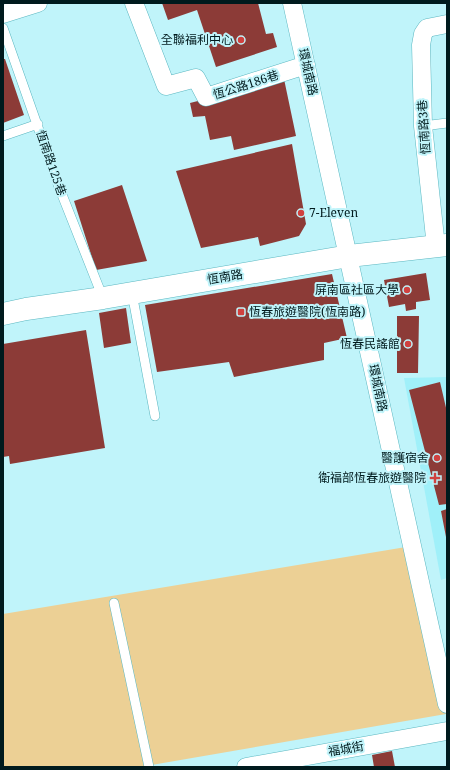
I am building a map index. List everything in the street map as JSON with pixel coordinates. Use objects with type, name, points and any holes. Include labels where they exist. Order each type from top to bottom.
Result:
[{"type":"street","points":[[3,14],[38,3]]},
{"type":"street","name":"恆公路186巷","points":[[134,3],[166,86],[196,78],[206,97],[306,65]]},
{"type":"street","name":"環城南路","points":[[292,3],[447,704]]},
{"type":"street","name":"恆南路3巷","points":[[441,246],[423,126],[421,45],[423,34],[427,28],[447,24]]},
{"type":"street","name":"恆南路","points":[[3,314],[349,256],[441,246]]},
{"type":"street","name":"福城街","points":[[246,767],[447,731]]},
{"type":"lane","name":"恆南路125巷","points":[[3,28],[59,187],[103,298]]},
{"type":"lane","points":[[423,126],[447,123]]},
{"type":"lane","points":[[3,136],[38,124]]},
{"type":"lane","points":[[132,293],[155,416]]},
{"type":"lane","points":[[114,603],[149,767]]},
{"type":"shaded area","name":"衛福部恆春旅遊醫院","points":[[447,377],[447,578],[441,580],[404,378]]},
{"type":"shaded area","points":[[412,546],[446,714],[140,767],[3,767],[3,614]]},
{"type":"building","name":"全聯福利中心","points":[[162,3],[258,3],[266,34],[273,33],[277,47],[216,67],[197,10],[168,20]]},
{"type":"building","points":[[3,59],[5,59],[24,115],[3,123]]},
{"type":"building","points":[[284,79],[296,136],[234,150],[231,136],[210,140],[205,116],[193,117],[190,103]]},
{"type":"building","points":[[292,144],[306,224],[299,236],[260,246],[258,237],[201,248],[176,171]]},
{"type":"building","points":[[122,185],[147,261],[96,270],[74,201]]},
{"type":"building","name":"屏南區社區大學","points":[[426,273],[430,300],[416,302],[416,309],[406,311],[405,304],[389,307],[384,280]]},
{"type":"building","points":[[332,274],[347,338],[324,343],[324,360],[234,377],[229,362],[157,372],[145,305]]},
{"type":"building","points":[[126,308],[131,343],[104,348],[99,313]]},
{"type":"building","name":"恆春民謠館","points":[[397,316],[419,316],[418,373],[397,373]]},
{"type":"building","points":[[86,330],[105,448],[10,464],[9,456],[3,457],[3,344]]},
{"type":"building","name":"醫護宿舍","points":[[440,382],[447,412],[447,504],[439,505],[409,390]]},
{"type":"building","points":[[447,509],[447,537],[446,537],[441,511]]},
{"type":"building","points":[[392,751],[395,767],[374,767],[372,755]]},
{"type":"place","name":"全聯福利中心","points":[[241,40]]},
{"type":"place","name":"7-Eleven","points":[[301,213]]},
{"type":"place","name":"屏南區社區大學","points":[[407,290]]},
{"type":"place","name":"恆春旅遊醫院(恆南路)","points":[[241,312]]},
{"type":"place","name":"恆春民謠館","points":[[408,344]]},
{"type":"place","name":"醫護宿舍","points":[[437,458]]},
{"type":"place","name":"衛福部恆春旅遊醫院","points":[[435,478]]}]
